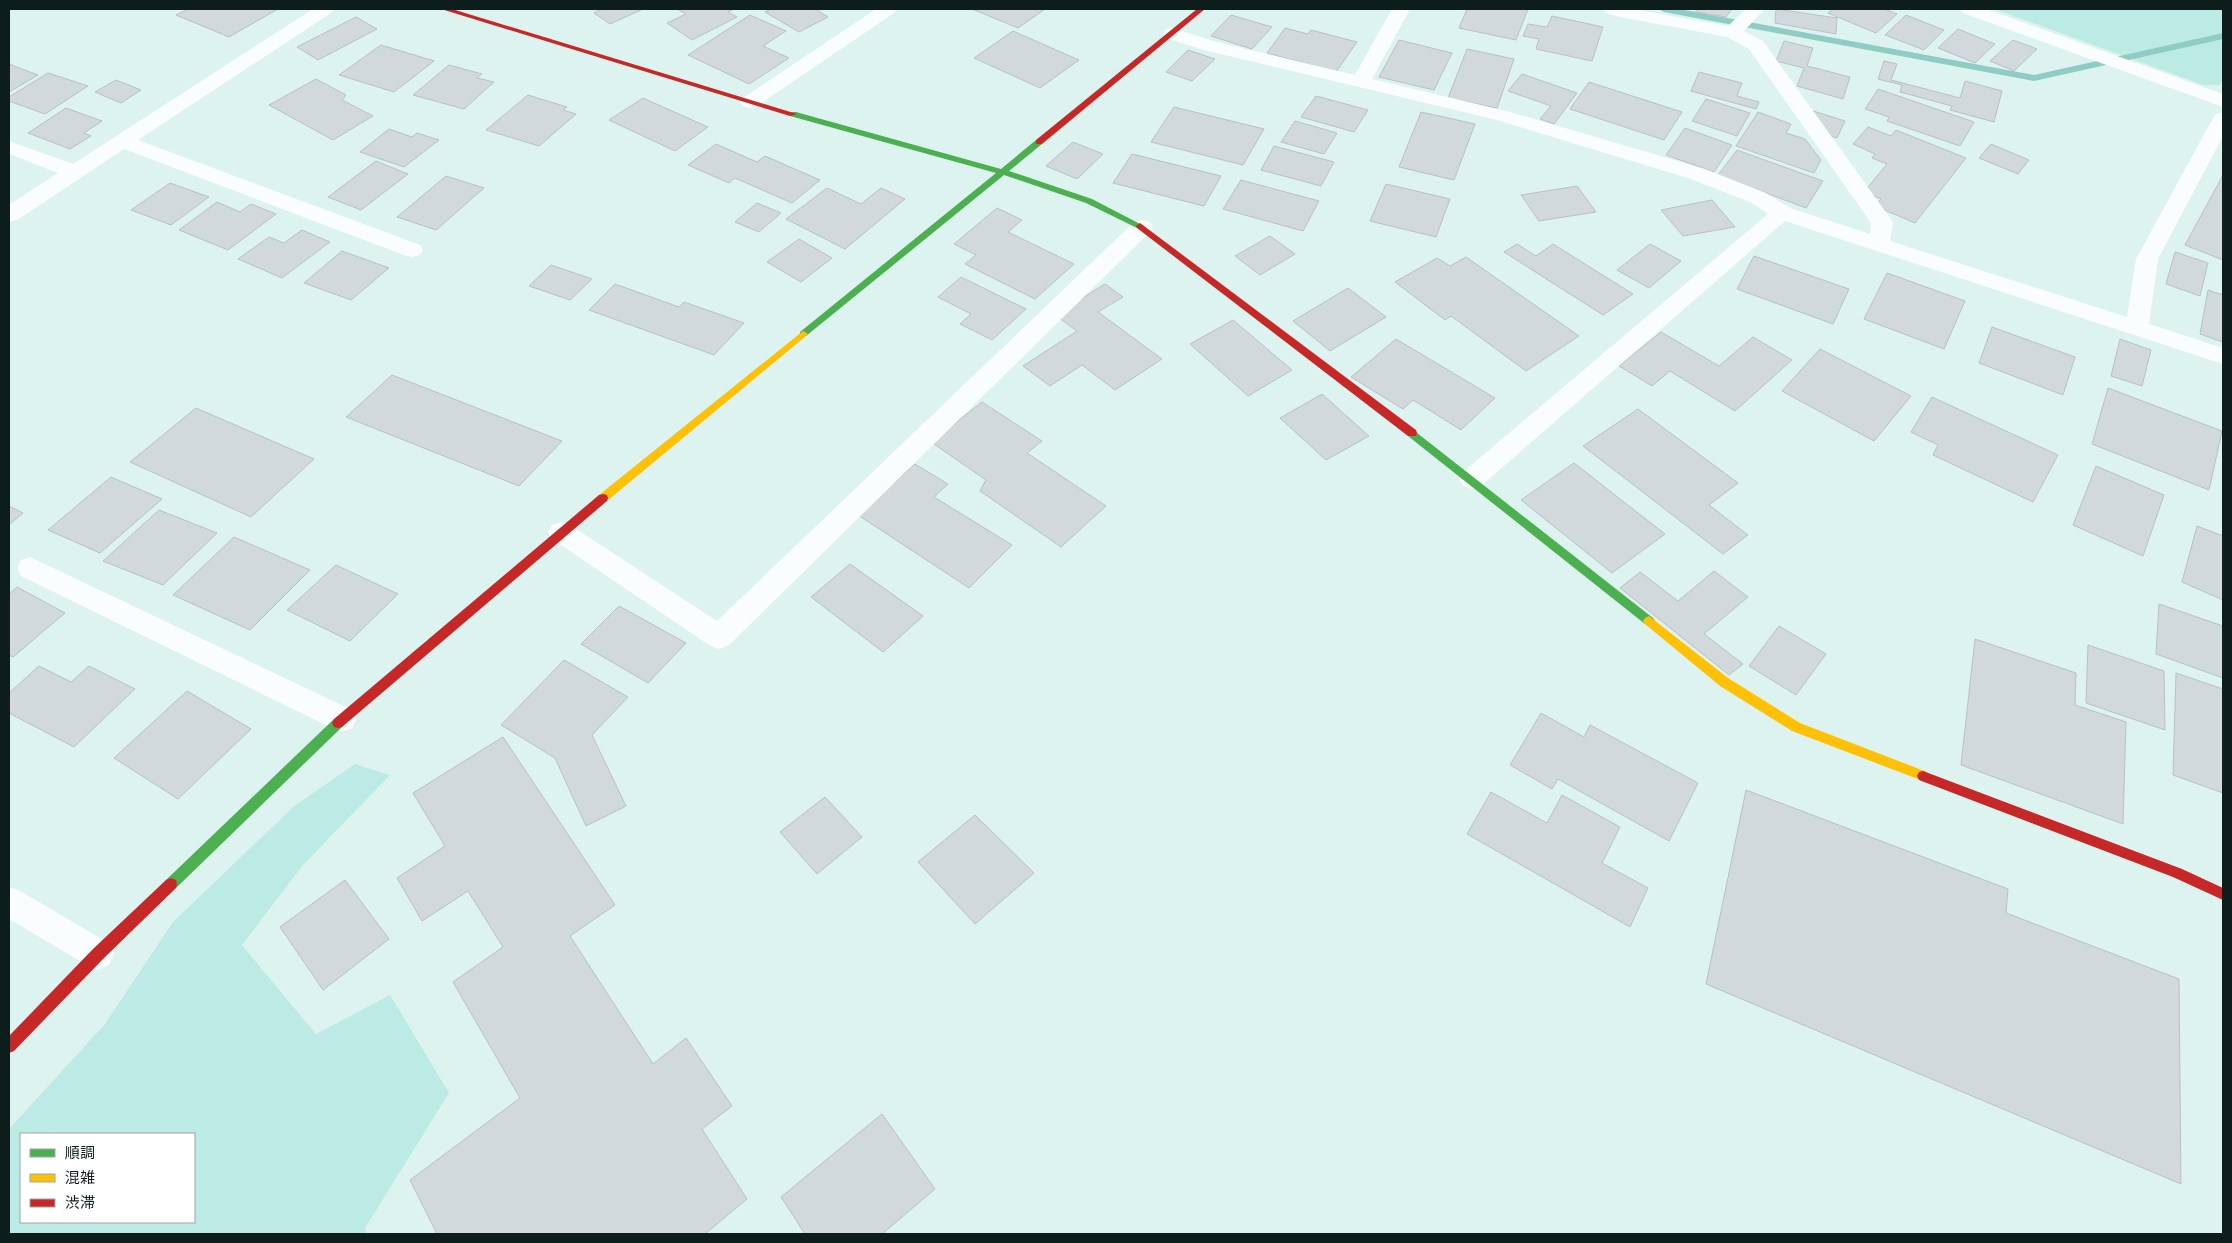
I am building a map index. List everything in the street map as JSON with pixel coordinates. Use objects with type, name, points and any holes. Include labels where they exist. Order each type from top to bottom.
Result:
[{"type":"street","points":[[9,215],[325,9]]},
{"type":"street","points":[[445,9],[750,102],[1003,172],[1089,201],[1142,227],[1472,479],[1724,682],[1796,727],[2168,870],[2223,894]]},
{"type":"street","points":[[750,102],[888,9]]},
{"type":"street","points":[[9,1046],[98,954],[342,719],[561,532],[1201,9]]},
{"type":"street","points":[[1361,82],[1401,9]]},
{"type":"street","points":[[1612,9],[1732,32],[1756,45],[1882,223],[1879,244]]},
{"type":"street","points":[[1732,32],[1756,9]]},
{"type":"street","points":[[1969,9],[2223,101]]},
{"type":"street","points":[[1172,34],[1211,46],[1503,116],[1698,174],[1759,198],[1782,213],[2223,356]]},
{"type":"street","points":[[2137,329],[2147,259],[2223,118]]},
{"type":"street","points":[[122,141],[412,250]]},
{"type":"street","points":[[9,147],[74,172]]},
{"type":"street","points":[[1472,479],[1782,213]]},
{"type":"street","points":[[561,532],[719,636],[1142,227]]},
{"type":"street","points":[[30,568],[342,719]]},
{"type":"street","points":[[9,902],[98,954]]},
{"type":"green space","points":[[1995,9],[2223,9],[2223,79],[2220,85],[2203,85]]},
{"type":"green space","points":[[355,764],[390,775],[303,865],[242,945],[316,1034],[390,995],[449,1093],[365,1228],[367,1234],[9,1234],[9,1129],[105,1024],[173,922],[293,807]]},
{"type":"building","points":[[188,9],[278,9],[229,37],[176,15]]},
{"type":"building","points":[[602,9],[643,9],[610,24],[594,13]]},
{"type":"building","points":[[677,9],[734,9],[728,12],[737,17],[692,40],[667,23],[686,14]]},
{"type":"building","points":[[771,9],[815,9],[828,17],[799,32],[765,12]]},
{"type":"building","points":[[972,9],[1045,9],[1018,28]]},
{"type":"building","points":[[1467,9],[1528,9],[1516,40],[1459,28]]},
{"type":"building","points":[[1696,9],[1732,9],[1726,17],[1696,12]]},
{"type":"building","points":[[1776,9],[1837,18],[1836,34],[1775,23]]},
{"type":"building","points":[[1833,9],[1884,9],[1897,14],[1876,33],[1828,13]]},
{"type":"building","points":[[750,15],[786,31],[763,46],[789,58],[749,84],[688,55]]},
{"type":"building","points":[[1231,15],[1272,27],[1252,49],[1211,36]]},
{"type":"building","points":[[1906,15],[1944,30],[1924,50],[1885,35]]},
{"type":"building","points":[[1552,16],[1603,27],[1592,61],[1536,49],[1539,39],[1523,36],[1528,24],[1547,27]]},
{"type":"building","points":[[356,17],[377,29],[318,60],[297,47]]},
{"type":"building","points":[[1285,28],[1308,34],[1311,30],[1357,42],[1336,72],[1267,53]]},
{"type":"building","points":[[1958,29],[1995,44],[1975,63],[1938,48]]},
{"type":"building","points":[[1013,31],[1079,60],[1040,88],[974,58]]},
{"type":"building","points":[[1399,40],[1452,53],[1434,90],[1379,77]]},
{"type":"building","points":[[2013,40],[2037,49],[2014,71],[1990,61]]},
{"type":"building","points":[[1784,41],[1813,48],[1807,66],[1850,77],[1843,99],[1797,86],[1804,68],[1776,61]]},
{"type":"building","points":[[381,45],[434,61],[394,92],[339,75]]},
{"type":"building","points":[[1467,49],[1514,59],[1497,108],[1448,98]]},
{"type":"building","points":[[1188,50],[1215,59],[1192,81],[1166,72]]},
{"type":"building","points":[[1884,61],[1897,64],[1891,80],[1960,98],[1965,81],[2002,91],[1994,122],[1950,110],[1952,106],[1900,92],[1902,85],[1878,79]]},
{"type":"building","points":[[9,64],[38,75],[9,92]]},
{"type":"building","points":[[449,65],[482,74],[477,78],[494,82],[464,109],[413,95]]},
{"type":"building","points":[[1699,72],[1742,83],[1737,96],[1759,102],[1756,109],[1691,91]]},
{"type":"building","points":[[48,73],[88,86],[45,114],[9,101],[9,97]]},
{"type":"building","points":[[1522,74],[1577,93],[1554,124],[1540,119],[1551,106],[1508,91]]},
{"type":"building","points":[[316,79],[346,95],[342,100],[373,116],[333,140],[269,105]]},
{"type":"building","points":[[116,80],[141,90],[121,103],[95,92]]},
{"type":"building","points":[[1589,82],[1682,112],[1664,140],[1570,109]]},
{"type":"building","points":[[1878,89],[1974,122],[1960,146],[1887,121],[1889,117],[1865,109]]},
{"type":"building","points":[[528,95],[567,107],[563,110],[576,114],[539,146],[486,130]]},
{"type":"building","points":[[1316,96],[1368,110],[1354,132],[1301,117]]},
{"type":"building","points":[[643,98],[708,127],[675,151],[609,120]]},
{"type":"building","points":[[1706,99],[1750,113],[1737,136],[1692,121]]},
{"type":"building","points":[[1174,107],[1264,129],[1243,165],[1151,142]]},
{"type":"building","points":[[66,108],[102,121],[84,133],[91,136],[70,149],[28,133]]},
{"type":"building","points":[[1810,110],[1845,121],[1837,138],[1827,135]]},
{"type":"building","points":[[1421,112],[1475,124],[1454,180],[1399,167]]},
{"type":"building","points":[[1758,112],[1791,124],[1786,133],[1805,139],[1821,160],[1814,173],[1736,146]]},
{"type":"building","points":[[1295,121],[1337,133],[1324,154],[1281,142]]},
{"type":"building","points":[[1868,127],[1891,136],[1896,130],[1966,158],[1915,223],[1875,206],[1881,199],[1864,192],[1887,164],[1872,158],[1875,154],[1853,144]]},
{"type":"building","points":[[1685,128],[1732,145],[1714,172],[1666,155]]},
{"type":"building","points":[[389,129],[412,137],[417,133],[439,140],[404,167],[360,152]]},
{"type":"building","points":[[1073,142],[1103,154],[1077,179],[1046,166]]},
{"type":"building","points":[[716,144],[757,162],[765,156],[820,180],[792,203],[735,178],[729,183],[688,165]]},
{"type":"building","points":[[1991,144],[2029,160],[2018,174],[1979,158]]},
{"type":"building","points":[[1274,146],[1334,162],[1321,186],[1261,170]]},
{"type":"building","points":[[1737,150],[1823,181],[1806,208],[1718,175]]},
{"type":"building","points":[[1132,154],[1221,176],[1204,206],[1113,183]]},
{"type":"building","points":[[376,161],[408,174],[361,210],[328,197]]},
{"type":"building","points":[[2223,175],[2223,260],[2185,245]]},
{"type":"building","points":[[446,176],[484,188],[436,230],[397,217]]},
{"type":"building","points":[[1241,180],[1319,201],[1303,231],[1223,209]]},
{"type":"building","points":[[170,183],[209,197],[171,225],[131,210]]},
{"type":"building","points":[[1386,184],[1450,199],[1436,237],[1370,221]]},
{"type":"building","points":[[1577,186],[1596,212],[1539,221],[1521,195]]},
{"type":"building","points":[[827,188],[861,204],[881,188],[905,199],[845,249],[786,219]]},
{"type":"building","points":[[1712,200],[1735,227],[1683,236],[1661,210]]},
{"type":"building","points":[[217,202],[240,212],[251,204],[276,214],[228,250],[179,230]]},
{"type":"building","points":[[757,203],[781,213],[759,232],[735,222]]},
{"type":"building","points":[[997,208],[1022,220],[1008,232],[1074,264],[1035,299],[965,264],[976,255],[954,244]]},
{"type":"building","points":[[302,230],[330,242],[282,278],[238,259],[269,237],[284,243]]},
{"type":"building","points":[[1270,236],[1295,254],[1260,275],[1235,256]]},
{"type":"building","points":[[799,239],[832,258],[801,282],[767,262]]},
{"type":"building","points":[[1517,244],[1536,256],[1553,244],[1633,294],[1603,315],[1504,252]]},
{"type":"building","points":[[1650,244],[1681,261],[1649,288],[1617,270]]},
{"type":"building","points":[[342,251],[389,268],[351,300],[304,283]]},
{"type":"building","points":[[2175,252],[2208,263],[2200,296],[2166,284]]},
{"type":"building","points":[[1754,256],[1849,289],[1833,324],[1737,289]]},
{"type":"building","points":[[1466,257],[1579,336],[1526,371],[1451,316],[1445,320],[1395,282],[1437,258],[1450,266]]},
{"type":"building","points":[[551,265],[592,279],[570,300],[529,286]]},
{"type":"building","points":[[1887,273],[1965,301],[1944,349],[1864,319]]},
{"type":"building","points":[[961,277],[1026,309],[992,340],[960,324],[971,314],[938,297]]},
{"type":"building","points":[[615,284],[679,307],[684,302],[744,323],[714,355],[589,310]]},
{"type":"building","points":[[1105,284],[1123,297],[1098,312],[1162,359],[1115,390],[1082,365],[1050,386],[1023,366],[1077,331],[1055,315]]},
{"type":"building","points":[[1348,288],[1386,317],[1330,351],[1293,321]]},
{"type":"building","points":[[2208,290],[2223,295],[2223,342],[2200,334]]},
{"type":"building","points":[[1233,320],[1292,370],[1248,396],[1190,344]]},
{"type":"building","points":[[1992,327],[2075,357],[2063,395],[1979,363]]},
{"type":"building","points":[[1661,332],[1719,366],[1753,337],[1792,360],[1735,411],[1670,371],[1652,386],[1619,366]]},
{"type":"building","points":[[1396,339],[1495,398],[1461,430],[1413,400],[1403,409],[1351,377]]},
{"type":"building","points":[[2120,339],[2151,350],[2142,386],[2111,376]]},
{"type":"building","points":[[1820,349],[1911,396],[1874,441],[1782,391]]},
{"type":"building","points":[[392,375],[562,441],[519,486],[346,417]]},
{"type":"building","points":[[2108,388],[2222,431],[2209,490],[2092,444]]},
{"type":"building","points":[[1322,394],[1369,436],[1326,460],[1280,418]]},
{"type":"building","points":[[1932,397],[2058,455],[2033,502],[1933,455],[1938,445],[1911,432]]},
{"type":"building","points":[[982,402],[1042,441],[1027,453],[1106,506],[1061,547],[980,491],[986,480],[931,442]]},
{"type":"building","points":[[196,408],[314,459],[251,517],[130,462]]},
{"type":"building","points":[[1638,409],[1738,483],[1709,505],[1748,535],[1723,554],[1583,446]]},
{"type":"building","points":[[1574,463],[1665,534],[1612,573],[1521,500]]},
{"type":"building","points":[[915,464],[948,484],[934,497],[1012,545],[969,588],[858,515]]},
{"type":"building","points":[[2096,466],[2164,495],[2143,556],[2073,525]]},
{"type":"building","points":[[111,477],[162,499],[100,553],[48,530]]},
{"type":"building","points":[[9,506],[23,513],[9,525]]},
{"type":"building","points":[[159,510],[217,533],[163,585],[103,561]]},
{"type":"building","points":[[2197,526],[2223,536],[2223,600],[2182,582]]},
{"type":"building","points":[[234,537],[310,570],[250,630],[173,595]]},
{"type":"building","points":[[850,564],[923,616],[883,652],[811,597]]},
{"type":"building","points":[[336,565],[398,594],[350,641],[287,610]]},
{"type":"building","points":[[1714,571],[1748,597],[1704,634],[1743,664],[1729,675],[1620,588],[1640,572],[1678,601]]},
{"type":"building","points":[[17,587],[65,613],[13,657],[9,655],[9,594]]},
{"type":"building","points":[[2159,604],[2223,626],[2223,678],[2156,654]]},
{"type":"building","points":[[619,606],[686,643],[648,683],[581,644]]},
{"type":"building","points":[[1779,626],[1826,654],[1796,695],[1749,666]]},
{"type":"building","points":[[1975,639],[2076,673],[2075,705],[2126,722],[2123,824],[1961,765]]},
{"type":"building","points":[[2088,645],[2164,671],[2165,730],[2086,703]]},
{"type":"building","points":[[564,660],[628,697],[592,735],[626,806],[586,826],[555,758],[501,725]]},
{"type":"building","points":[[39,666],[71,682],[89,666],[135,689],[74,747],[9,713],[9,693]]},
{"type":"building","points":[[2176,673],[2223,689],[2223,793],[2173,775]]},
{"type":"building","points":[[187,691],[251,729],[178,799],[114,758]]},
{"type":"building","points":[[1541,713],[1584,737],[1590,725],[1698,783],[1669,841],[1558,779],[1552,789],[1510,765]]},
{"type":"building","points":[[503,737],[615,905],[570,936],[653,1064],[686,1038],[732,1106],[702,1129],[747,1199],[705,1234],[437,1234],[410,1180],[520,1098],[453,982],[503,947],[468,891],[422,921],[397,878],[445,846],[413,793]]},
{"type":"building","points":[[1746,790],[2008,889],[2006,913],[2179,979],[2181,1184],[1706,984]]},
{"type":"building","points":[[1491,792],[1547,823],[1562,795],[1620,827],[1602,863],[1648,888],[1630,927],[1467,834]]},
{"type":"building","points":[[825,797],[862,837],[817,874],[780,832]]},
{"type":"building","points":[[975,815],[1034,873],[975,924],[918,862]]},
{"type":"building","points":[[345,880],[389,939],[323,990],[280,927]]},
{"type":"building","points":[[882,1114],[935,1189],[882,1234],[805,1234],[781,1197]]},
{"type":"waterway","points":[[1664,9],[2034,78],[2223,36]]},
{"type":"traffic: fast","points":[[793,114],[1003,172],[1089,201],[1140,226]]},
{"type":"traffic: fast","points":[[803,334],[1039,142]]},
{"type":"traffic: fast","points":[[1412,433],[1649,621]]},
{"type":"traffic: fast","points":[[171,884],[338,723]]},
{"type":"traffic: slow","points":[[603,498],[803,334]]},
{"type":"traffic: slow","points":[[1649,621],[1724,682],[1796,727],[1923,776]]},
{"type":"traffic: jam","points":[[445,9],[793,114]]},
{"type":"traffic: jam","points":[[1039,142],[1201,9]]},
{"type":"traffic: jam","points":[[1140,226],[1412,433]]},
{"type":"traffic: jam","points":[[338,723],[603,498]]},
{"type":"traffic: jam","points":[[1923,776],[2177,873],[2223,894]]},
{"type":"traffic: jam","points":[[9,1046],[98,954],[171,884]]}]
